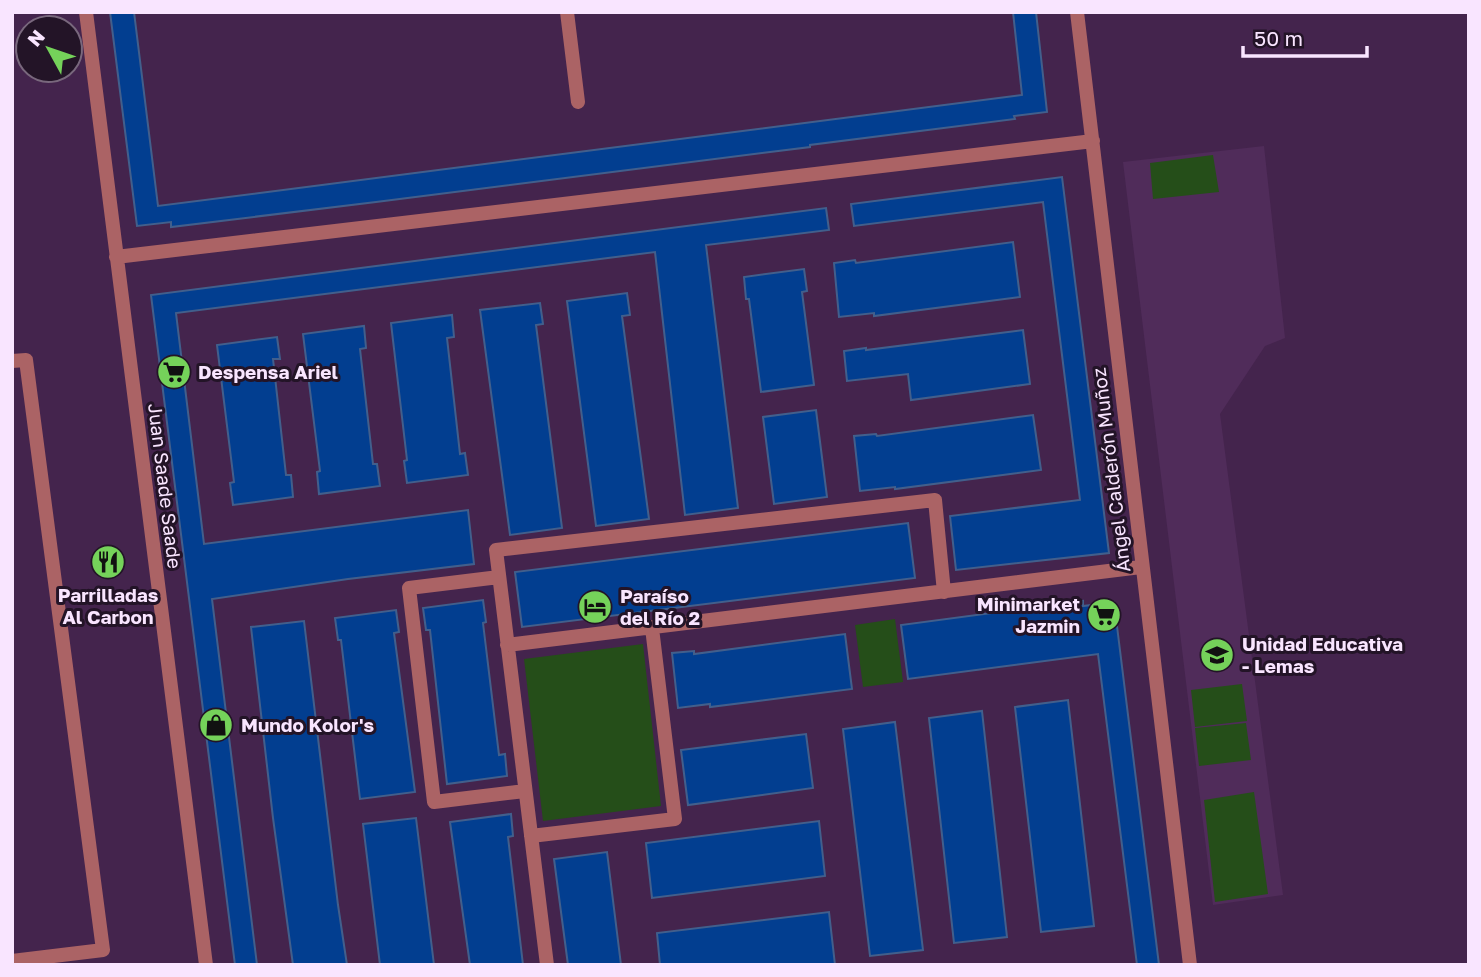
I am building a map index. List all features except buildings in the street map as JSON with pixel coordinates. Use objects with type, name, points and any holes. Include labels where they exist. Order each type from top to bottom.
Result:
[{"type":"street","name":"Juan Saade Saade","points":[[86,12],[206,965]]},
{"type":"street","points":[[567,12],[578,102]]},
{"type":"street","name":"Ángel Calderón Muñoz","points":[[1077,12],[1190,965]]},
{"type":"street","points":[[116,257],[1093,141]]},
{"type":"street","points":[[12,361],[26,360],[103,950],[12,961]]},
{"type":"street","points":[[547,965],[496,551],[935,500],[944,592]]},
{"type":"street","points":[[507,645],[1141,567]]},
{"type":"street","points":[[499,577],[409,588],[434,802],[525,791]]},
{"type":"street","points":[[531,836],[675,819],[652,628]]},
{"type":"shaded area","name":"Unidad Educativa - Lemas","points":[[1264,146],[1285,338],[1265,346],[1220,414],[1283,895],[1213,905],[1123,162]]},
{"type":"green space","points":[[1213,155],[1219,192],[1153,199],[1150,163]]},
{"type":"green space","points":[[895,619],[903,682],[863,687],[855,625]]},
{"type":"green space","points":[[643,644],[661,806],[543,821],[524,659]]},
{"type":"green space","points":[[1242,684],[1247,721],[1195,727],[1191,690]]},
{"type":"green space","points":[[1246,723],[1251,760],[1199,766],[1195,728]]},
{"type":"green space","points":[[1254,792],[1268,894],[1215,902],[1204,800]]},
{"type":"place","name":"Despensa Ariel","points":[[174,372]]},
{"type":"place","name":"Parrilladas Al Carbon","points":[[108,562]]},
{"type":"place","name":"Paraíso del Río 2","points":[[595,607]]},
{"type":"place","name":"Minimarket Jazmin","points":[[1104,615]]},
{"type":"place","name":"Unidad Educativa - Lemas","points":[[1217,655]]},
{"type":"place","name":"Mundo Kolor's","points":[[216,725]]}]
